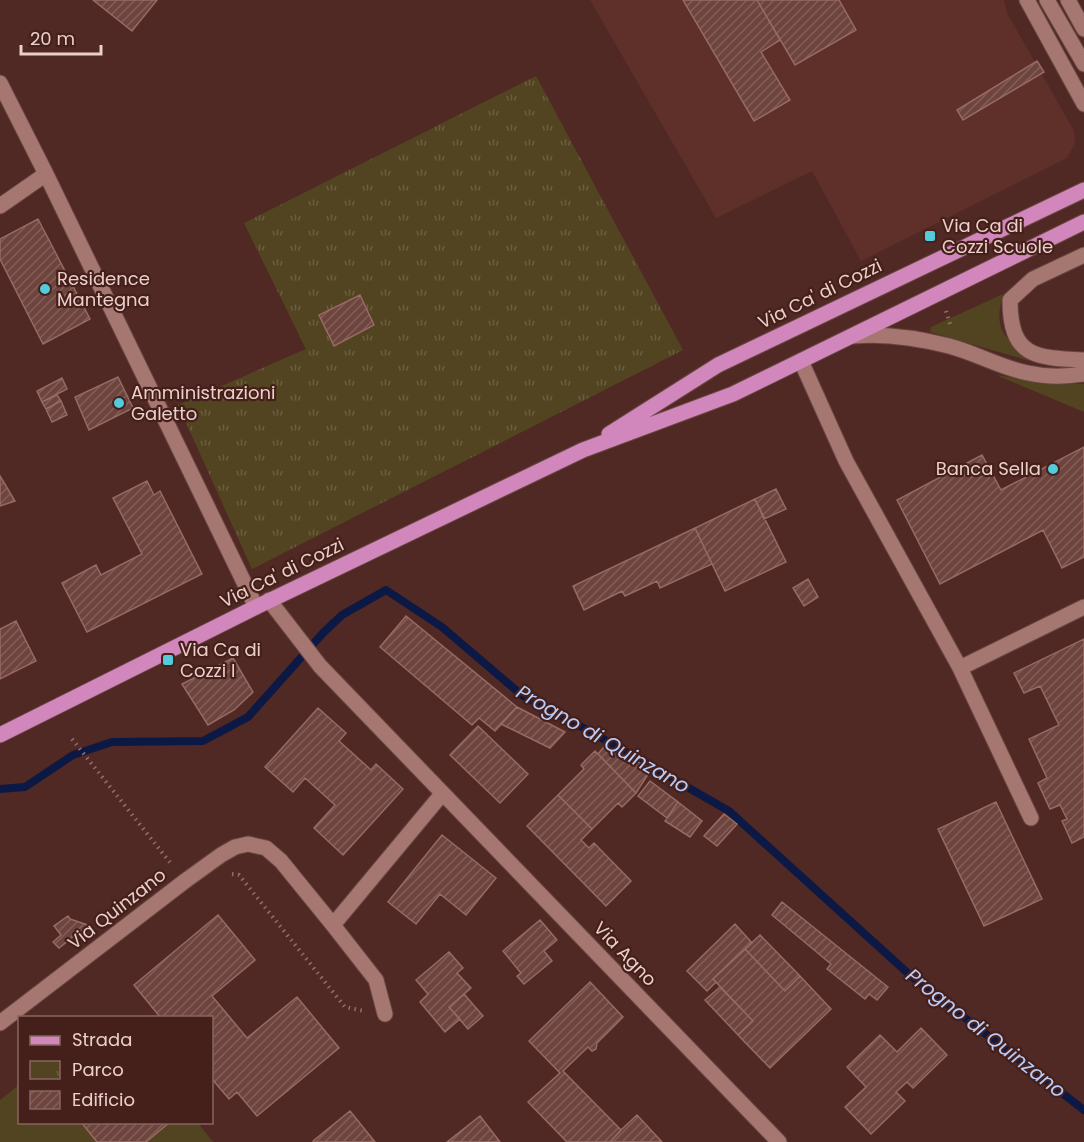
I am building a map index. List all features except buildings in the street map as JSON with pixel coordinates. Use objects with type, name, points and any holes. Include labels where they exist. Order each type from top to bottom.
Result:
[{"type":"main road","name":"Via Ca' di Cozzi","points":[[583,450],[718,365],[1084,190]]},
{"type":"main road","name":"Via Ca' di Cozzi","points":[[0,735],[262,603],[583,450],[734,394],[1084,222]]},
{"type":"street","points":[[1027,0],[1084,104]]},
{"type":"street","points":[[1047,0],[1084,64]]},
{"type":"street","points":[[1068,0],[1084,29]]},
{"type":"street","name":"Via Agno","points":[[0,83],[262,603],[289,627],[320,666],[779,1142]]},
{"type":"street","points":[[0,206],[46,174]]},
{"type":"street","points":[[1084,255],[1034,279],[1010,300],[1010,318],[1017,340],[1024,350],[1035,355],[1058,359],[1084,360]]},
{"type":"street","name":"Via Ca' di Cozzi","points":[[850,336],[873,334],[950,346],[1028,373],[1070,376],[1084,374]]},
{"type":"street","points":[[801,361],[846,461],[960,668],[1031,818]]},
{"type":"street","points":[[960,668],[1084,607]]},
{"type":"street","points":[[384,1014],[376,980],[333,925],[442,794]]},
{"type":"street","name":"Via Quinzano","points":[[0,1023],[221,855],[248,844],[266,848],[281,861],[333,925]]},
{"type":"path","points":[[72,739],[176,870]]},
{"type":"path","points":[[227,873],[239,875],[345,1007],[384,1014]]},
{"type":"shaded area","points":[[590,0],[1004,0],[1007,13],[1074,131],[1075,144],[1067,158],[861,261],[812,171],[716,218]]},
{"type":"green space","points":[[536,76],[683,350],[252,569],[178,405],[306,349],[244,223]]},
{"type":"green space","points":[[1003,294],[1000,306],[1000,325],[1007,339],[1030,361],[930,332],[931,327]]},
{"type":"green space","points":[[996,375],[1050,383],[1084,384],[1084,412]]},
{"type":"green space","points":[[18,1086],[18,1124],[199,1124],[213,1142],[0,1142],[0,1100]]},
{"type":"waterway","name":"Progno di Quinzano","points":[[0,789],[25,787],[73,755],[112,742],[203,741],[248,717],[342,615],[386,590],[442,627],[523,696],[593,733],[729,811],[911,976],[1084,1110]]},
{"type":"place","name":"Via Ca di Cozzi Scuole","points":[[930,236]]},
{"type":"place","name":"Residence Mantegna","points":[[45,289]]},
{"type":"place","name":"Amministrazioni Galetto","points":[[119,403]]},
{"type":"place","name":"Banca Sella","points":[[1053,469]]},
{"type":"place","name":"Via Ca di Cozzi I","points":[[168,660]]}]
